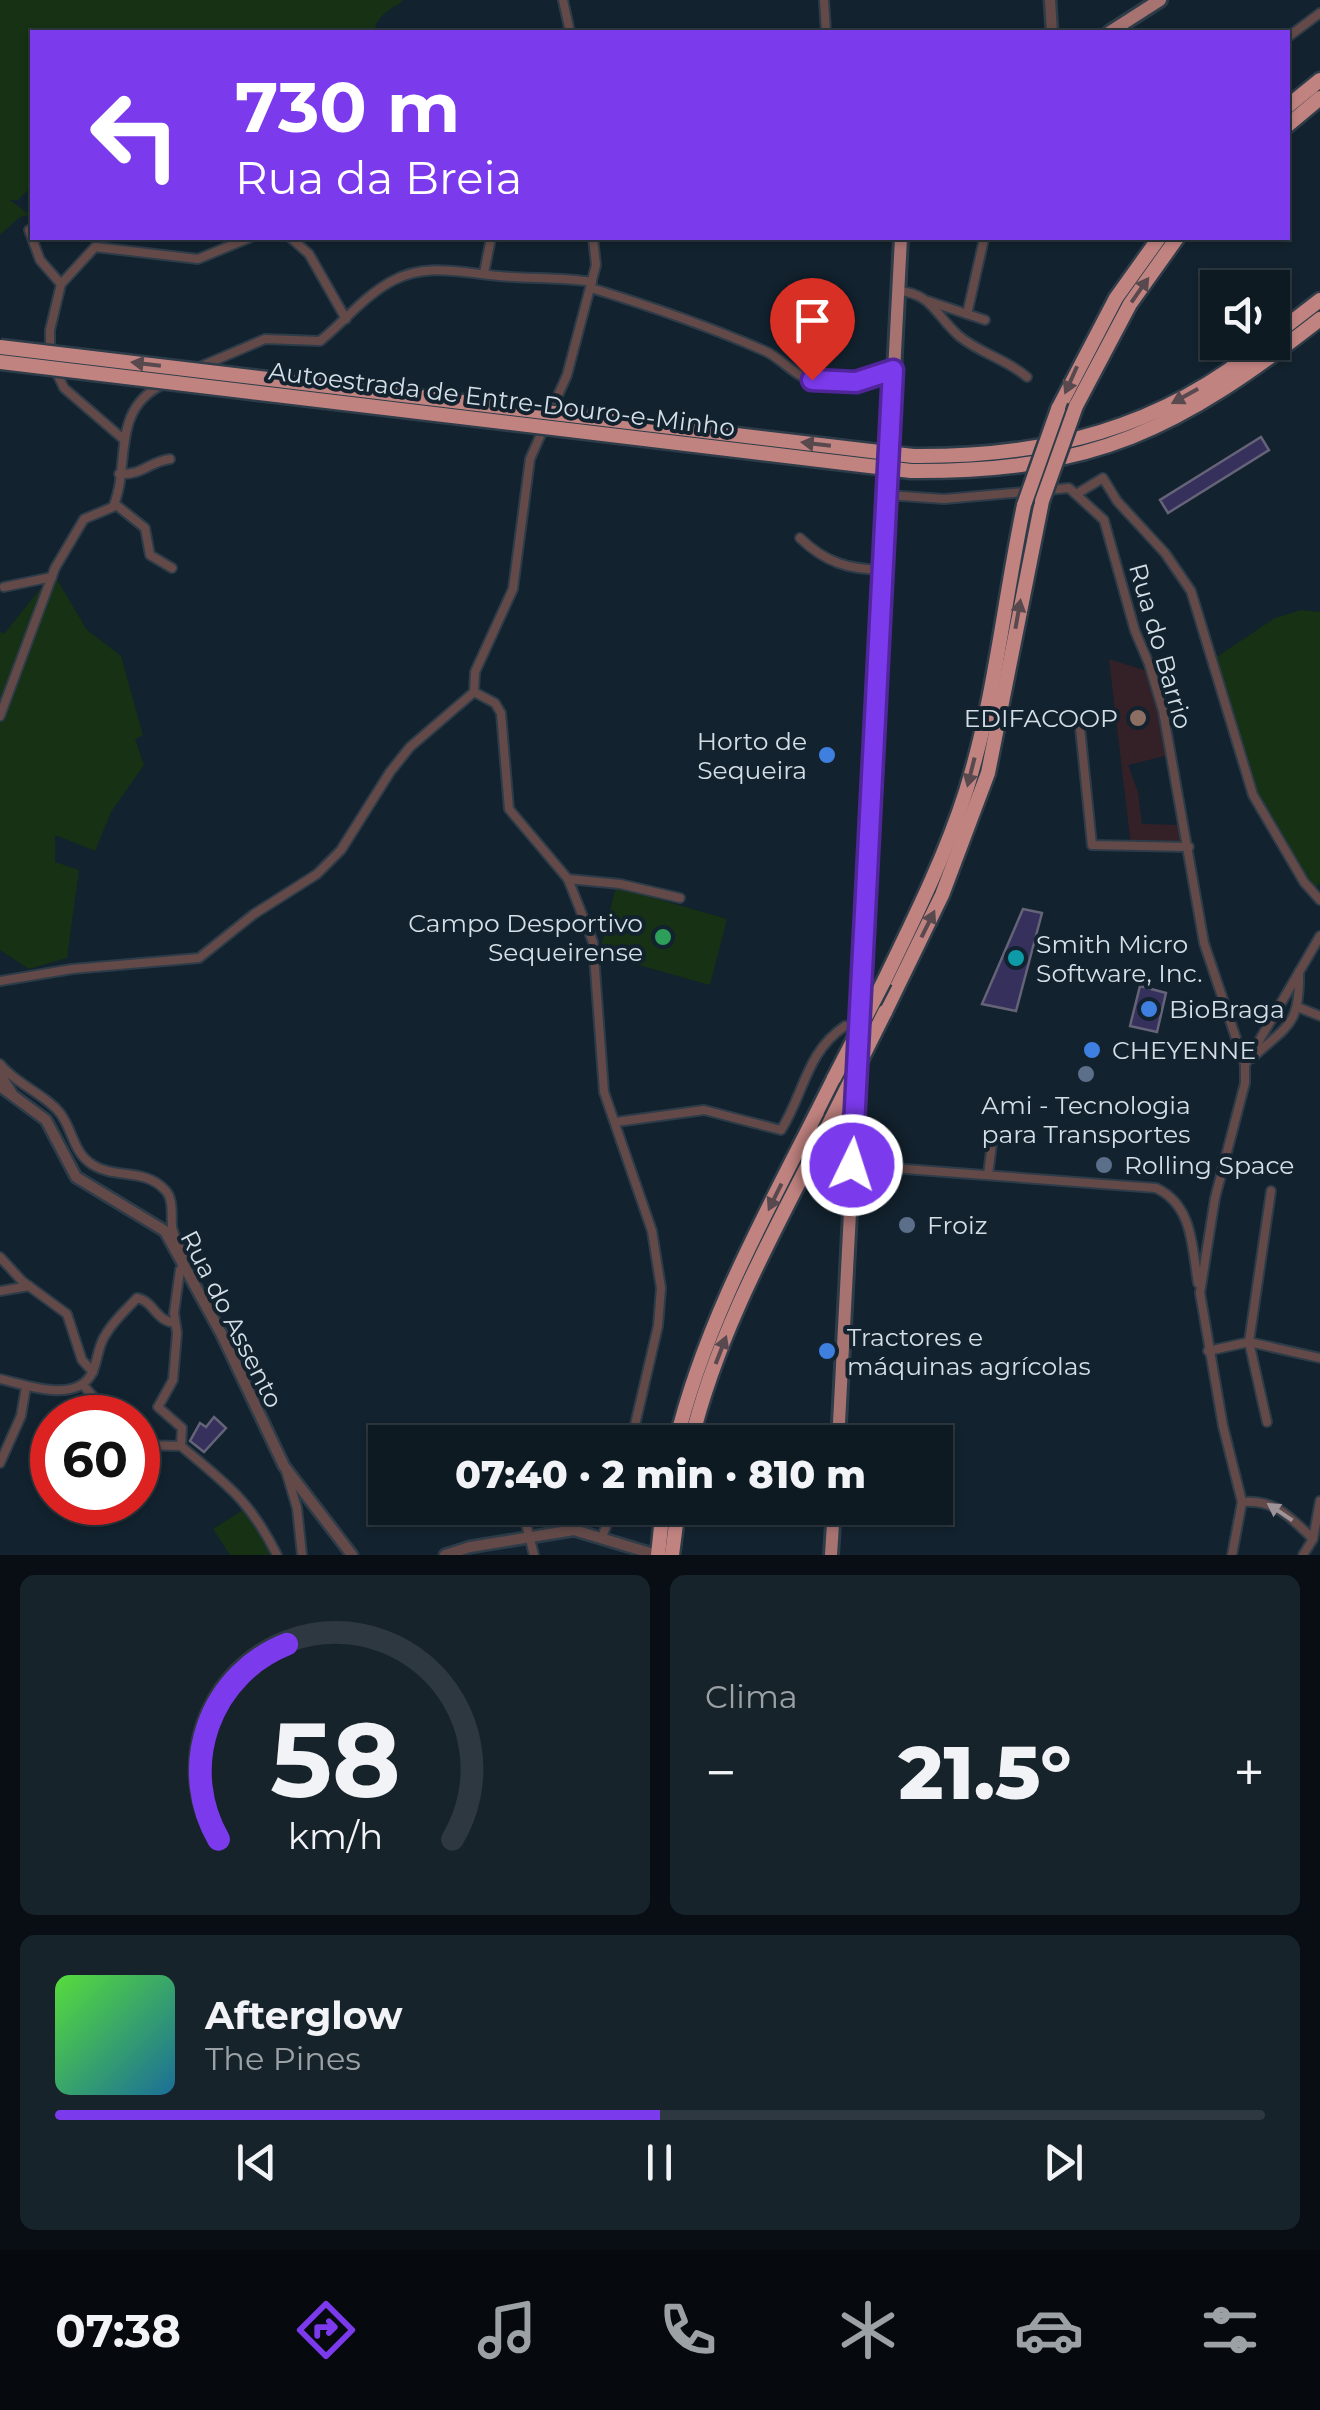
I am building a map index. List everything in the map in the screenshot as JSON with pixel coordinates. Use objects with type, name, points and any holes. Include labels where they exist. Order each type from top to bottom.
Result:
[{"type":"highway","points":[[1290,104],[1320,80]]},
{"type":"highway","points":[[1290,123],[1320,98]]},
{"type":"highway","points":[[681,1425],[704,1350],[733,1282],[930,888],[967,788],[987,706],[1024,505],[1058,409],[1116,298],[1158,240]]},
{"type":"highway","points":[[696,1425],[719,1353],[747,1287],[942,895],[988,773],[1042,502],[1076,406],[1130,304],[1176,240]]},
{"type":"highway","points":[[1290,324],[1320,300]]},
{"type":"highway","name":"Autoestrada de Entre-Douro-e-Minho","points":[[0,362],[986,471],[1072,458],[1125,441],[1219,395],[1320,319]]},
{"type":"highway","name":"Autoestrada de Entre-Douro-e-Minho","points":[[0,347],[912,463],[1029,451],[1122,426],[1214,380],[1241,360]]},
{"type":"highway","points":[[654,1554],[660,1525]]},
{"type":"highway","points":[[672,1555],[676,1525]]},
{"type":"main road","points":[[1113,30],[1160,0]]},
{"type":"main road","points":[[839,1425],[901,240]]},
{"type":"main road","points":[[831,1555],[833,1525]]},
{"type":"street","points":[[563,0],[570,30]]},
{"type":"street","points":[[824,0],[826,30]]},
{"type":"street","points":[[1050,0],[1052,30]]},
{"type":"street","points":[[1290,35],[1320,13]]},
{"type":"street","points":[[33,240],[40,260],[61,284]]},
{"type":"street","points":[[122,438],[64,388],[52,364],[48,342],[61,284],[95,248],[198,259],[243,240]]},
{"type":"street","points":[[293,240],[309,254],[346,319]]},
{"type":"street","points":[[484,273],[491,240]]},
{"type":"street","points":[[0,981],[72,969],[200,958],[342,850],[410,747],[474,692],[475,672],[512,588],[530,458],[567,375],[592,285],[597,255],[594,240]]},
{"type":"street","points":[[967,314],[984,240]]},
{"type":"street","points":[[115,504],[122,438],[151,390],[258,340],[320,341],[394,279],[419,272],[463,269],[592,285],[719,330],[778,357],[812,380],[856,382],[893,370]]},
{"type":"street","points":[[898,291],[920,294],[959,336],[976,349],[1010,363],[1027,378]]},
{"type":"street","points":[[928,301],[985,320]]},
{"type":"street","points":[[119,474],[142,473],[156,462],[170,459]]},
{"type":"street","points":[[888,495],[984,498],[1060,487],[1078,493],[1103,478],[1117,501],[1165,553],[1191,591],[1253,796],[1304,882],[1320,900]]},
{"type":"street","name":"Rua do Barrio","points":[[1078,493],[1104,520],[1163,711],[1204,943],[1246,1065]]},
{"type":"street","points":[[115,504],[145,528],[150,556],[172,568]]},
{"type":"street","points":[[0,716],[52,577],[84,520],[115,504]]},
{"type":"street","points":[[800,538],[828,561],[858,569],[884,570]]},
{"type":"street","points":[[4,587],[52,577]]},
{"type":"street","points":[[474,692],[495,703],[501,713],[509,809],[568,880],[592,942],[604,1092],[652,1231],[662,1288],[658,1326],[635,1425]]},
{"type":"street","points":[[1080,727],[1092,845],[1188,847]]},
{"type":"street","points":[[568,880],[620,884],[680,898]]},
{"type":"street","points":[[1232,1555],[1242,1502],[1208,1351],[1200,1302],[1199,1257],[1245,1083],[1246,1065],[1320,936]]},
{"type":"street","points":[[1246,1065],[1293,1020],[1300,1008],[1299,967]]},
{"type":"street","points":[[1300,1008],[1320,1016]]},
{"type":"street","points":[[616,1122],[704,1110],[781,1130],[810,1064],[824,1044],[845,1026]]},
{"type":"street","points":[[0,1064],[15,1081],[57,1110],[77,1150],[91,1164],[104,1171],[138,1174],[169,1194],[172,1227],[184,1263],[175,1323],[173,1380],[158,1407],[182,1428],[181,1446]]},
{"type":"street","points":[[0,1073],[15,1096]]},
{"type":"street","name":"Rua do Assento","points":[[0,1086],[46,1120],[68,1168],[76,1176],[165,1230],[284,1466],[352,1555]]},
{"type":"street","points":[[988,1176],[992,1143]]},
{"type":"street","points":[[852,1165],[1156,1188],[1172,1195],[1182,1208],[1199,1257]]},
{"type":"street","points":[[1267,1422],[1249,1342],[1271,1192]]},
{"type":"street","points":[[0,1257],[29,1286],[67,1314],[82,1360],[93,1372]]},
{"type":"street","points":[[0,1291],[29,1286]]},
{"type":"street","points":[[0,1380],[65,1390],[83,1385],[93,1372],[103,1337],[137,1298],[147,1301],[162,1320],[175,1323]]},
{"type":"street","points":[[1208,1351],[1249,1342],[1320,1358]]},
{"type":"street","points":[[83,1385],[92,1395]]},
{"type":"street","points":[[0,1464],[21,1416],[26,1387]]},
{"type":"street","points":[[160,1446],[181,1446],[238,1493],[260,1523],[276,1555]]},
{"type":"street","points":[[284,1466],[297,1508],[302,1555]]},
{"type":"street","points":[[297,1508],[307,1497]]},
{"type":"street","points":[[1242,1502],[1258,1500],[1278,1506],[1313,1539]]},
{"type":"street","points":[[1304,1555],[1313,1539],[1320,1501]]},
{"type":"street","points":[[527,1525],[534,1555]]},
{"type":"street","points":[[602,1537],[607,1525]]},
{"type":"street","points":[[445,1555],[530,1535],[574,1530],[654,1554]]},
{"type":"shaded area","name":"EDIFACOOP","points":[[1109,659],[1150,672],[1169,755],[1128,765],[1138,792],[1142,824],[1182,825],[1184,846],[1131,846]]},
{"type":"green space","points":[[0,0],[402,0],[381,18],[374,30],[30,30],[30,188],[18,200],[10,200],[30,215],[20,217],[0,235]]},
{"type":"green space","points":[[53,573],[87,630],[121,656],[143,735],[135,739],[144,765],[111,812],[95,851],[55,835],[55,862],[79,870],[67,958],[29,969],[0,950],[0,632],[4,634]]},
{"type":"green space","points":[[1301,610],[1320,612],[1320,883],[1315,889],[1259,797],[1232,709],[1212,660],[1275,618]]},
{"type":"green space","name":"Campo Desportivo Sequeirense","points":[[616,887],[727,919],[710,985],[599,954]]},
{"type":"green space","points":[[246,1508],[275,1555],[230,1555],[213,1529]]},
{"type":"building","points":[[1261,437],[1269,450],[1168,513],[1160,500]]},
{"type":"building","name":"Smith Micro Software, Inc.","points":[[1023,909],[1042,913],[1016,1011],[982,1004]]},
{"type":"building","name":"BioBraga","points":[[1140,986],[1166,993],[1157,1032],[1130,1026]]},
{"type":"building","points":[[214,1417],[226,1428],[204,1452],[190,1441],[200,1423],[206,1427]]},
{"type":"place","name":"EDIFACOOP","points":[[1138,718]]},
{"type":"place","name":"Horto de Sequeira","points":[[827,755]]},
{"type":"place","name":"Campo Desportivo Sequeirense","points":[[663,937]]},
{"type":"place","name":"Smith Micro Software, Inc.","points":[[1016,958]]},
{"type":"place","name":"BioBraga","points":[[1149,1009]]},
{"type":"place","name":"CHEYENNE","points":[[1092,1050]]},
{"type":"place","name":"Ami - Tecnologia para Transportes","points":[[1086,1074]]},
{"type":"place","name":"Rolling Space","points":[[1104,1165]]},
{"type":"place","name":"Froiz","points":[[907,1225]]},
{"type":"place","name":"Tractores e máquinas agrícolas","points":[[827,1351]]},
{"type":"route","points":[[812,380],[856,382],[893,370],[852,1165]]}]
